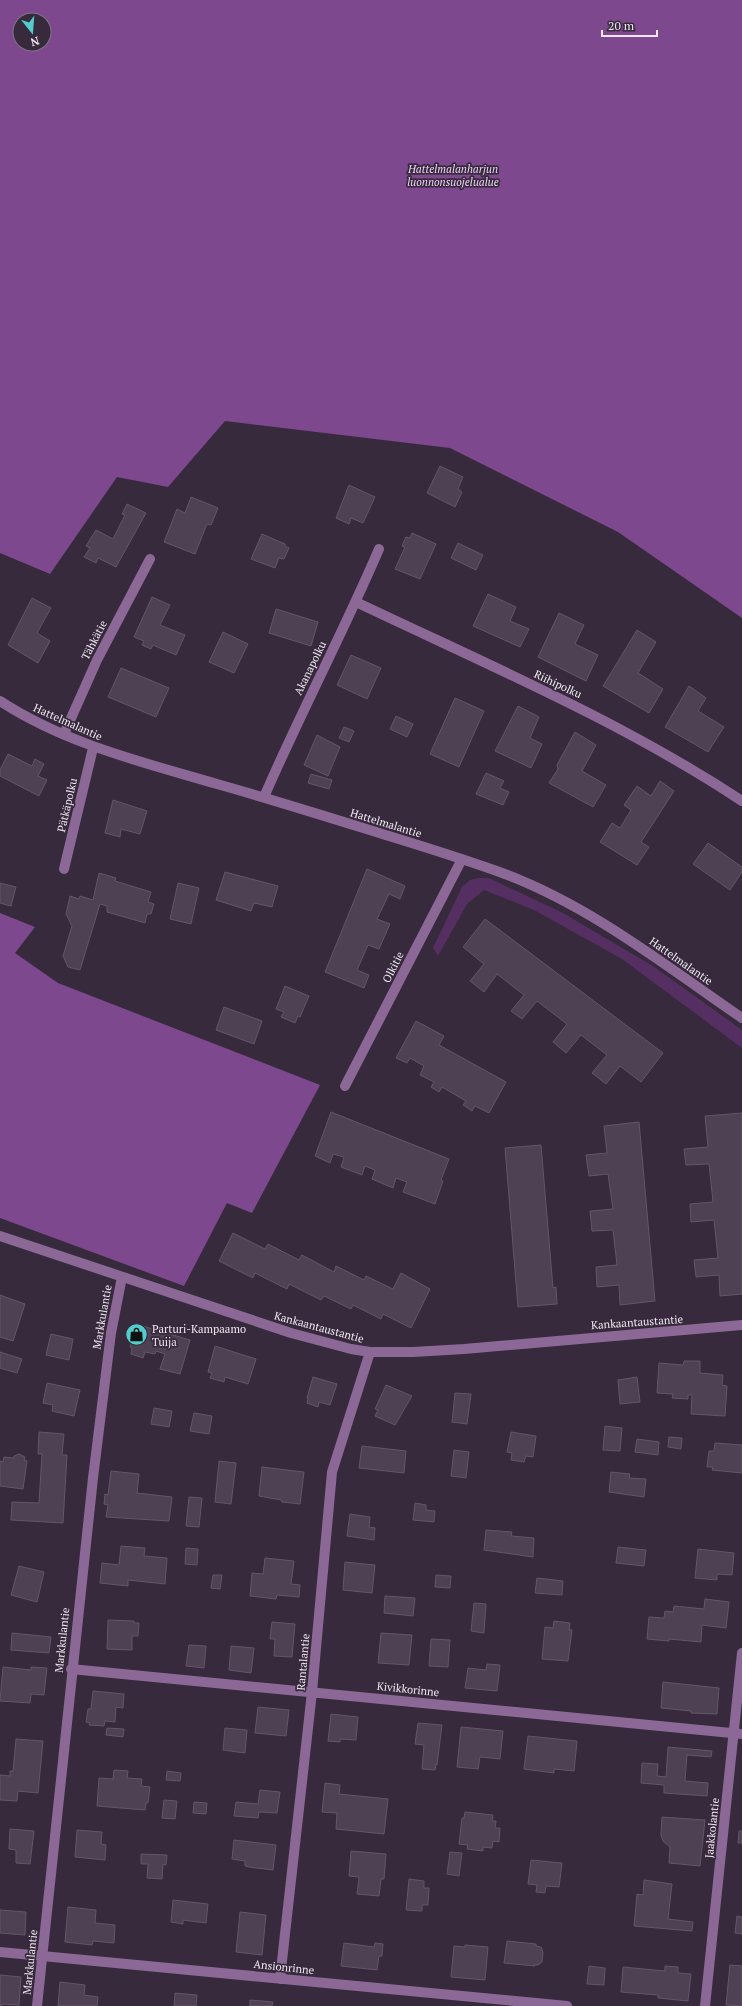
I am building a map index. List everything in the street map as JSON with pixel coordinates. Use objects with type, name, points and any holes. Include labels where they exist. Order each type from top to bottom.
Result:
[{"type":"street","name":"Akanapolku","points":[[264,797],[287,745],[356,602],[379,549]]},
{"type":"street","name":"Tähkätie","points":[[64,734],[97,660],[150,559]]},
{"type":"street","name":"Riihipolku","points":[[356,602],[592,714],[716,784],[742,801]]},
{"type":"street","name":"Hattelmalantie","points":[[0,701],[15,711],[93,748],[264,797],[462,859],[506,874],[553,894],[622,935],[742,1018]]},
{"type":"street","name":"Pätkäpolku","points":[[64,869],[93,748]]},
{"type":"street","name":"Olkitie","points":[[345,1086],[462,859]]},
{"type":"street","name":"Kankaantaustantie","points":[[0,1236],[291,1333],[351,1349],[370,1352],[435,1351],[742,1325]]},
{"type":"street","name":"Markkulantie","points":[[37,2006],[71,1669],[110,1340],[122,1277]]},
{"type":"street","name":"Rantalantie","points":[[280,1978],[312,1692],[332,1472],[370,1352]]},
{"type":"street","name":"Jaakkolantie","points":[[705,2006],[738,1734],[742,1653]]},
{"type":"street","name":"Kivikkorinne","points":[[71,1669],[738,1734]]},
{"type":"street","name":"Ansionrinne","points":[[0,1952],[567,2006]]},
{"type":"shaded area","points":[[489,878],[563,913],[653,966],[742,1030],[742,1048],[622,959],[534,910],[484,890],[467,904],[438,956],[433,948],[462,887],[470,880]]},
{"type":"green space","name":"Hattelmalanharjun luonnonsuojelualue","points":[[0,0],[742,0],[742,618],[618,532],[450,448],[225,421],[168,487],[117,477],[50,574],[0,553]]},
{"type":"green space","points":[[0,913],[35,927],[15,953],[58,983],[320,1085],[252,1213],[227,1203],[184,1286],[0,1218]]},
{"type":"building","points":[[440,466],[463,477],[458,489],[462,492],[455,507],[427,493]]},
{"type":"building","points":[[349,485],[375,497],[363,523],[351,518],[349,524],[336,518]]},
{"type":"building","points":[[191,497],[218,508],[211,525],[207,524],[195,554],[164,542],[177,509],[185,513]]},
{"type":"building","points":[[127,504],[146,513],[116,567],[98,558],[96,563],[84,557],[90,548],[86,546],[96,530],[113,539],[125,515],[122,514]]},
{"type":"building","points":[[412,533],[436,544],[420,579],[395,569],[405,547],[402,546],[406,537],[410,538]]},
{"type":"building","points":[[262,534],[285,544],[285,546],[289,548],[284,559],[279,558],[275,568],[251,559]]},
{"type":"building","points":[[458,543],[483,555],[476,570],[451,558]]},
{"type":"building","points":[[488,594],[516,607],[510,621],[529,629],[520,647],[473,626]]},
{"type":"building","points":[[152,597],[170,605],[160,625],[185,635],[176,655],[153,645],[151,649],[142,645],[144,641],[134,637]]},
{"type":"building","points":[[32,598],[51,608],[37,633],[50,641],[38,663],[8,645]]},
{"type":"building","points":[[276,609],[318,622],[311,646],[269,633]]},
{"type":"building","points":[[559,613],[584,625],[575,644],[598,655],[586,681],[538,657]]},
{"type":"building","points":[[637,630],[656,642],[638,673],[663,689],[649,713],[603,686]]},
{"type":"building","points":[[223,632],[248,644],[234,673],[209,662]]},
{"type":"building","points":[[351,655],[381,668],[367,699],[337,685]]},
{"type":"building","points":[[121,668],[169,688],[156,717],[108,697]]},
{"type":"building","points":[[689,686],[706,698],[698,711],[724,727],[708,752],[665,727]]},
{"type":"building","points":[[455,698],[484,711],[459,767],[430,754]]},
{"type":"building","points":[[518,706],[539,717],[530,738],[542,744],[531,768],[495,751]]},
{"type":"building","points":[[396,716],[413,724],[407,737],[390,729]]},
{"type":"building","points":[[344,727],[354,731],[349,742],[339,738]]},
{"type":"building","points":[[575,732],[596,745],[582,771],[606,785],[593,807],[549,783],[558,769],[557,765]]},
{"type":"building","points":[[317,735],[340,747],[328,776],[304,765]]},
{"type":"building","points":[[8,754],[32,766],[35,759],[44,764],[38,776],[47,780],[39,796],[0,776],[0,770]]},
{"type":"building","points":[[486,773],[504,781],[500,788],[509,792],[503,805],[476,794]]},
{"type":"building","points":[[311,774],[332,780],[329,789],[308,783]]},
{"type":"building","points":[[660,781],[674,791],[641,842],[649,847],[637,865],[600,842],[612,823],[620,828],[631,810],[624,805],[637,786],[651,796]]},
{"type":"building","points":[[113,800],[147,811],[140,834],[121,829],[120,837],[105,833]]},
{"type":"building","points":[[708,843],[742,867],[742,872],[730,890],[693,864]]},
{"type":"building","points":[[367,869],[405,886],[400,899],[389,894],[377,919],[390,924],[379,949],[368,945],[357,970],[369,975],[364,988],[325,972]]},
{"type":"building","points":[[225,872],[278,886],[272,907],[254,903],[251,911],[216,900]]},
{"type":"building","points":[[99,873],[116,878],[115,881],[151,892],[148,902],[154,904],[151,914],[147,914],[145,923],[107,912],[107,906],[100,904],[80,970],[68,967],[63,956],[72,926],[66,914],[70,896],[79,899],[80,896],[93,900]]},
{"type":"building","points":[[0,883],[16,887],[11,906],[0,903]]},
{"type":"building","points":[[178,883],[199,888],[191,924],[170,919]]},
{"type":"building","points":[[485,919],[663,1053],[641,1082],[620,1066],[606,1084],[592,1073],[607,1055],[581,1035],[566,1053],[553,1042],[567,1024],[537,1001],[522,1019],[511,1011],[524,995],[497,974],[484,992],[470,981],[484,964],[463,947]]},
{"type":"building","points":[[285,986],[309,996],[300,1017],[298,1016],[295,1023],[281,1017],[284,1012],[276,1009]]},
{"type":"building","points":[[224,1007],[262,1021],[254,1044],[216,1030]]},
{"type":"building","points":[[416,1021],[444,1036],[439,1045],[506,1082],[489,1113],[475,1106],[472,1111],[463,1105],[466,1101],[442,1087],[439,1092],[431,1087],[434,1082],[420,1075],[424,1066],[410,1058],[407,1063],[396,1058]]},
{"type":"building","points":[[331,1112],[449,1159],[441,1180],[443,1181],[435,1204],[403,1192],[407,1182],[396,1178],[393,1188],[372,1179],[375,1170],[365,1166],[362,1175],[341,1167],[344,1157],[333,1154],[330,1163],[315,1156]]},
{"type":"building","points":[[742,1113],[742,1294],[720,1296],[719,1275],[696,1277],[694,1260],[718,1258],[714,1220],[691,1222],[690,1204],[713,1202],[709,1164],[686,1165],[684,1149],[708,1147],[705,1116]]},
{"type":"building","points":[[639,1122],[655,1301],[620,1305],[619,1285],[597,1287],[596,1267],[617,1265],[613,1230],[592,1231],[590,1211],[613,1209],[608,1174],[589,1176],[586,1155],[607,1153],[604,1126]]},
{"type":"building","points":[[541,1145],[553,1288],[556,1287],[557,1304],[518,1307],[505,1148]]},
{"type":"building","points":[[233,1233],[265,1249],[268,1244],[299,1260],[302,1255],[334,1272],[336,1266],[364,1280],[366,1276],[393,1289],[401,1273],[430,1289],[411,1328],[383,1314],[381,1319],[353,1305],[351,1309],[324,1296],[321,1300],[289,1284],[287,1289],[255,1273],[253,1278],[219,1261]]},
{"type":"building","points":[[0,1295],[25,1304],[13,1341],[0,1337]]},
{"type":"building","points":[[136,1324],[190,1340],[180,1374],[160,1369],[165,1354],[156,1351],[155,1354],[145,1352],[143,1358],[131,1354],[132,1348],[130,1347],[132,1340],[130,1339]]},
{"type":"building","points":[[51,1334],[73,1339],[69,1360],[46,1355]]},
{"type":"building","points":[[215,1346],[256,1359],[248,1384],[225,1377],[224,1382],[210,1378],[212,1373],[208,1372]]},
{"type":"building","points":[[0,1352],[22,1359],[17,1373],[0,1368]]},
{"type":"building","points":[[684,1361],[700,1361],[700,1373],[723,1375],[722,1385],[727,1386],[725,1416],[691,1414],[692,1395],[688,1395],[688,1399],[672,1398],[673,1394],[657,1393],[659,1363],[683,1365]]},
{"type":"building","points":[[313,1377],[337,1384],[330,1405],[319,1402],[318,1407],[307,1403]]},
{"type":"building","points":[[637,1377],[640,1402],[620,1404],[618,1380]]},
{"type":"building","points":[[47,1383],[80,1390],[74,1416],[52,1411],[53,1405],[43,1403]]},
{"type":"building","points":[[386,1385],[412,1396],[395,1425],[375,1416],[378,1410],[375,1409]]},
{"type":"building","points":[[455,1393],[471,1394],[467,1424],[452,1422]]},
{"type":"building","points":[[154,1408],[172,1411],[169,1427],[151,1424]]},
{"type":"building","points":[[194,1413],[212,1416],[209,1434],[190,1431]]},
{"type":"building","points":[[605,1426],[622,1428],[620,1451],[603,1450]]},
{"type":"building","points":[[39,1432],[64,1434],[62,1455],[67,1455],[63,1523],[11,1520],[12,1502],[39,1503],[42,1454],[38,1454]]},
{"type":"building","points":[[511,1432],[536,1436],[533,1457],[526,1456],[524,1462],[511,1460],[512,1453],[507,1452]]},
{"type":"building","points":[[669,1437],[682,1438],[681,1449],[668,1447]]},
{"type":"building","points":[[637,1439],[659,1442],[658,1455],[635,1452]]},
{"type":"building","points":[[715,1443],[742,1445],[742,1473],[712,1470],[713,1467],[707,1467],[709,1451],[714,1451]]},
{"type":"building","points":[[362,1446],[406,1451],[404,1473],[359,1468]]},
{"type":"building","points":[[454,1450],[469,1452],[466,1478],[451,1476]]},
{"type":"building","points":[[19,1454],[25,1457],[24,1460],[27,1461],[23,1489],[0,1486],[0,1461],[3,1462],[4,1457],[14,1458],[14,1456]]},
{"type":"building","points":[[219,1461],[236,1463],[231,1504],[215,1502]]},
{"type":"building","points":[[262,1467],[304,1472],[300,1504],[282,1502],[281,1500],[259,1496]]},
{"type":"building","points":[[111,1471],[139,1474],[137,1493],[172,1497],[169,1521],[106,1517],[108,1505],[104,1504],[105,1494],[108,1495]]},
{"type":"building","points":[[611,1472],[630,1474],[629,1478],[646,1479],[644,1497],[609,1492]]},
{"type":"building","points":[[189,1497],[202,1498],[199,1527],[186,1526]]},
{"type":"building","points":[[415,1503],[426,1505],[426,1510],[435,1511],[434,1522],[413,1520]]},
{"type":"building","points":[[350,1514],[370,1517],[369,1527],[375,1528],[374,1540],[347,1536]]},
{"type":"building","points":[[486,1530],[512,1532],[511,1536],[534,1538],[533,1557],[484,1550]]},
{"type":"building","points":[[121,1546],[145,1548],[144,1556],[167,1558],[165,1584],[128,1580],[128,1586],[100,1583],[102,1563],[119,1565]]},
{"type":"building","points":[[618,1547],[646,1550],[644,1566],[616,1563]]},
{"type":"building","points":[[186,1548],[198,1549],[197,1565],[185,1564]]},
{"type":"building","points":[[698,1549],[734,1553],[732,1575],[717,1574],[717,1580],[695,1578]]},
{"type":"building","points":[[265,1558],[294,1561],[291,1584],[300,1585],[299,1597],[277,1595],[276,1599],[250,1596],[252,1573],[263,1574]]},
{"type":"building","points":[[345,1562],[375,1565],[372,1593],[343,1590]]},
{"type":"building","points":[[19,1566],[44,1572],[37,1602],[11,1595]]},
{"type":"building","points":[[213,1575],[222,1575],[220,1589],[211,1588]]},
{"type":"building","points":[[436,1575],[451,1576],[450,1588],[435,1587]]},
{"type":"building","points":[[537,1578],[563,1581],[562,1595],[535,1593]]},
{"type":"building","points":[[385,1596],[415,1598],[413,1616],[384,1613]]},
{"type":"building","points":[[705,1599],[729,1602],[726,1628],[702,1625],[701,1642],[669,1639],[669,1641],[647,1639],[649,1617],[664,1618],[665,1611],[673,1612],[674,1606],[704,1609]]},
{"type":"building","points":[[474,1603],[486,1604],[484,1633],[471,1631]]},
{"type":"building","points":[[108,1620],[134,1621],[134,1623],[139,1623],[138,1636],[132,1636],[132,1650],[107,1649]]},
{"type":"building","points":[[554,1621],[570,1623],[569,1630],[572,1630],[568,1661],[542,1659],[545,1627],[553,1628]]},
{"type":"building","points":[[272,1622],[295,1624],[292,1657],[274,1656],[275,1639],[270,1639]]},
{"type":"building","points":[[12,1633],[51,1637],[49,1653],[11,1650]]},
{"type":"building","points":[[381,1633],[412,1635],[409,1665],[378,1663]]},
{"type":"building","points":[[431,1639],[450,1640],[448,1667],[429,1666]]},
{"type":"building","points":[[189,1645],[206,1646],[204,1668],[186,1666]]},
{"type":"building","points":[[231,1646],[254,1648],[251,1673],[229,1670]]},
{"type":"building","points":[[487,1664],[500,1665],[497,1691],[465,1688],[468,1668],[486,1670]]},
{"type":"building","points":[[3,1667],[31,1670],[31,1667],[47,1668],[44,1695],[31,1694],[30,1703],[0,1701]]},
{"type":"building","points":[[663,1682],[719,1688],[717,1714],[691,1713],[691,1711],[661,1708]]},
{"type":"building","points":[[93,1691],[124,1694],[123,1708],[116,1707],[115,1722],[105,1721],[104,1726],[89,1725],[90,1723],[86,1722],[88,1709],[91,1709]]},
{"type":"building","points":[[258,1707],[289,1710],[286,1736],[255,1733]]},
{"type":"building","points":[[331,1714],[358,1717],[356,1740],[340,1739],[340,1742],[328,1741]]},
{"type":"building","points":[[418,1723],[442,1725],[437,1765],[436,1764],[435,1770],[422,1769],[424,1745],[415,1744]]},
{"type":"building","points":[[461,1727],[503,1731],[500,1759],[480,1757],[478,1769],[457,1767]]},
{"type":"building","points":[[107,1728],[124,1729],[123,1737],[106,1735]]},
{"type":"building","points":[[225,1728],[247,1730],[245,1753],[223,1750]]},
{"type":"building","points":[[528,1736],[577,1741],[574,1771],[554,1769],[554,1773],[524,1769]]},
{"type":"building","points":[[16,1739],[43,1741],[38,1793],[18,1791],[17,1801],[0,1800],[0,1775],[10,1776],[10,1771],[13,1771]]},
{"type":"building","points":[[668,1747],[712,1751],[711,1757],[687,1755],[685,1781],[708,1783],[707,1796],[664,1793],[664,1785],[641,1783],[642,1763],[658,1764],[657,1776],[666,1777]]},
{"type":"building","points":[[114,1770],[128,1771],[127,1778],[142,1779],[141,1786],[150,1787],[148,1803],[146,1803],[145,1810],[97,1806],[99,1778],[113,1779]]},
{"type":"building","points":[[167,1771],[181,1773],[180,1781],[166,1780]]},
{"type":"building","points":[[325,1783],[340,1785],[339,1794],[388,1799],[384,1834],[336,1829],[337,1813],[322,1812]]},
{"type":"building","points":[[260,1790],[280,1792],[277,1813],[259,1812],[258,1818],[234,1816],[236,1802],[258,1804]]},
{"type":"building","points":[[164,1800],[177,1801],[175,1819],[162,1818]]},
{"type":"building","points":[[194,1802],[207,1803],[206,1814],[193,1813]]},
{"type":"building","points":[[465,1812],[493,1815],[492,1821],[496,1821],[495,1828],[500,1828],[499,1842],[493,1841],[492,1848],[483,1847],[483,1851],[467,1849],[468,1845],[459,1844],[462,1818],[464,1818]]},
{"type":"building","points":[[662,1817],[705,1820],[700,1866],[669,1863],[670,1847],[663,1841],[661,1835]]},
{"type":"building","points":[[10,1829],[34,1831],[30,1864],[16,1863],[16,1850],[9,1849]]},
{"type":"building","points":[[77,1830],[102,1832],[101,1844],[106,1845],[105,1860],[75,1857]]},
{"type":"building","points":[[739,1831],[742,1831],[742,1843],[738,1843]]},
{"type":"building","points":[[234,1840],[276,1845],[273,1870],[245,1866],[245,1861],[232,1859]]},
{"type":"building","points":[[351,1851],[386,1854],[384,1879],[381,1879],[379,1896],[357,1894],[359,1877],[349,1876]]},
{"type":"building","points":[[450,1852],[462,1853],[459,1876],[447,1874]]},
{"type":"building","points":[[141,1854],[167,1855],[166,1865],[163,1864],[162,1879],[147,1878],[148,1864],[141,1864]]},
{"type":"building","points":[[531,1860],[562,1863],[559,1887],[546,1886],[545,1893],[536,1892],[537,1885],[528,1884]]},
{"type":"building","points":[[409,1879],[424,1881],[424,1888],[429,1888],[428,1905],[422,1905],[422,1911],[406,1910]]},
{"type":"building","points":[[644,1880],[672,1884],[668,1919],[693,1922],[692,1931],[634,1926],[637,1894],[643,1895]]},
{"type":"building","points":[[173,1900],[208,1904],[206,1923],[183,1920],[183,1924],[171,1922]]},
{"type":"building","points":[[68,1907],[96,1910],[95,1923],[115,1925],[114,1943],[93,1941],[92,1945],[65,1942]]},
{"type":"building","points":[[0,1910],[26,1912],[25,1935],[0,1933]]},
{"type":"building","points":[[240,1912],[266,1915],[262,1955],[236,1952]]},
{"type":"building","points":[[737,1916],[742,1917],[742,1934],[735,1933]]},
{"type":"building","points":[[507,1941],[536,1944],[536,1946],[541,1947],[543,1952],[542,1962],[538,1965],[534,1965],[535,1966],[504,1963]]},
{"type":"building","points":[[344,1943],[374,1947],[375,1943],[383,1944],[382,1956],[379,1956],[377,1970],[341,1966]]},
{"type":"building","points":[[465,1945],[488,1947],[485,1980],[451,1977],[454,1946],[465,1947]]},
{"type":"building","points":[[730,1965],[742,1966],[742,2006],[726,2005]]},
{"type":"building","points":[[589,1966],[605,1968],[604,1985],[587,1984]]},
{"type":"building","points":[[665,1966],[678,1967],[678,1973],[691,1974],[688,2001],[658,1998],[658,1995],[621,1992],[623,1967],[665,1971]]},
{"type":"building","points":[[0,1975],[21,1977],[19,2005],[2,2004],[2,2006],[0,2006]]},
{"type":"building","points":[[60,1982],[85,1985],[84,1995],[98,1997],[97,2006],[58,2006]]},
{"type":"building","points":[[175,1993],[197,1995],[196,2006],[174,2006]]},
{"type":"building","points":[[250,2000],[273,2002],[272,2006],[250,2006]]},
{"type":"place","name":"Parturi-Kampaamo Tuija","points":[[136,1335]]}]
